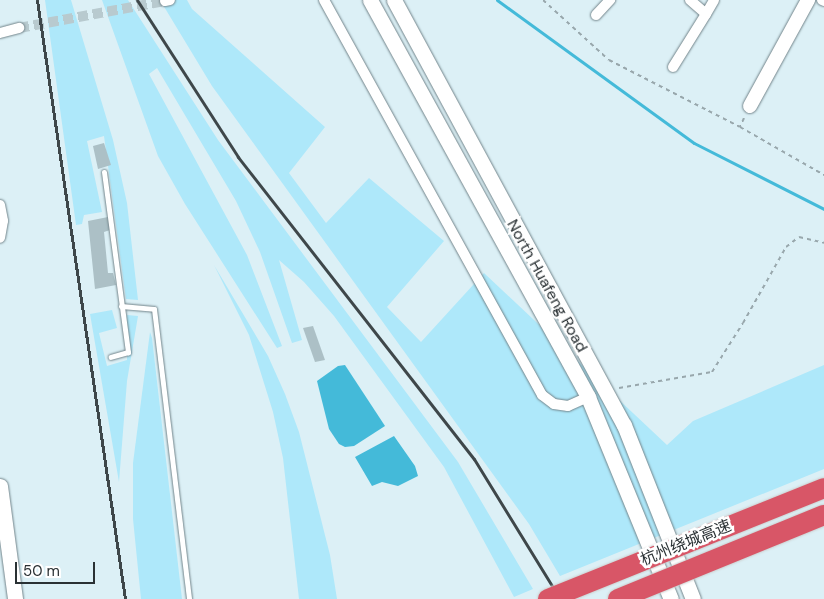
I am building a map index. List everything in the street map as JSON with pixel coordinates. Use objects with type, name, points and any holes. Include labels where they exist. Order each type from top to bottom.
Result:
[{"type":"highway","name":"杭州绕城高速","points":[[548,599],[824,488]]},
{"type":"highway","name":"杭州绕城高速","points":[[618,599],[824,515]]},
{"type":"main road","name":"North Huafeng Road","points":[[370,0],[588,397],[672,599]]},
{"type":"main road","name":"North Huafeng Road","points":[[394,0],[624,425],[692,599]]},
{"type":"main road","points":[[0,486],[15,599]]},
{"type":"street","points":[[324,0],[542,395],[554,404],[568,406],[588,397]]},
{"type":"street","points":[[596,15],[610,0]]},
{"type":"street","points":[[690,0],[706,14]]},
{"type":"street","points":[[674,67],[714,0]]},
{"type":"street","points":[[750,106],[808,0]]},
{"type":"street","points":[[0,33],[19,28]]},
{"type":"street","points":[[0,205],[0,238]]},
{"type":"lane","points":[[104,172],[128,352],[111,357]]},
{"type":"lane","points":[[122,306],[154,309],[189,599]]},
{"type":"path","points":[[543,0],[609,60],[740,128],[824,175]]},
{"type":"path","points":[[740,128],[750,106]]},
{"type":"path","points":[[606,390],[712,372],[743,324],[786,246],[799,237],[824,243]]},
{"type":"shaded area","points":[[45,0],[71,0],[113,140],[127,203],[138,300],[126,299],[104,136],[87,141],[102,212],[84,215],[82,224],[76,225]]},
{"type":"shaded area","points":[[102,0],[128,0],[218,140],[458,462],[533,589],[514,597],[444,467],[334,316],[304,282],[279,260],[302,340],[292,343],[260,252],[236,201],[157,68],[149,74],[247,255],[282,346],[277,348],[185,204],[158,156]]},
{"type":"shaded area","points":[[160,0],[187,0],[192,9],[325,127],[289,173],[326,223],[369,178],[444,241],[387,307],[421,342],[484,273],[667,445],[693,421],[824,365],[824,469],[560,576],[529,524],[212,86]]},
{"type":"shaded area","points":[[214,265],[268,356],[299,432],[330,555],[337,599],[299,599],[283,458],[273,412],[249,335]]},
{"type":"shaded area","points":[[112,310],[117,328],[99,333],[107,366],[127,360],[127,315],[138,316],[127,381],[119,482],[90,314]]},
{"type":"shaded area","points":[[150,332],[182,599],[141,599],[133,519],[133,463]]},
{"type":"water","points":[[345,365],[385,426],[354,446],[345,447],[339,444],[329,429],[317,381],[338,366]]},
{"type":"water","points":[[394,436],[415,466],[418,476],[398,486],[382,482],[372,486],[355,457]]},
{"type":"building","points":[[104,143],[111,165],[98,169],[93,146]]},
{"type":"building","points":[[108,217],[110,230],[104,232],[108,273],[113,273],[116,285],[95,289],[88,221]]},
{"type":"building","points":[[313,326],[325,360],[315,362],[303,328]]},
{"type":"waterway","points":[[497,0],[694,143],[824,209]]},
{"type":"tunnel","points":[[19,28],[165,1]]},
{"type":"railway","points":[[37,0],[125,599]]},
{"type":"railway","points":[[137,0],[238,157],[474,459],[560,599]]}]
